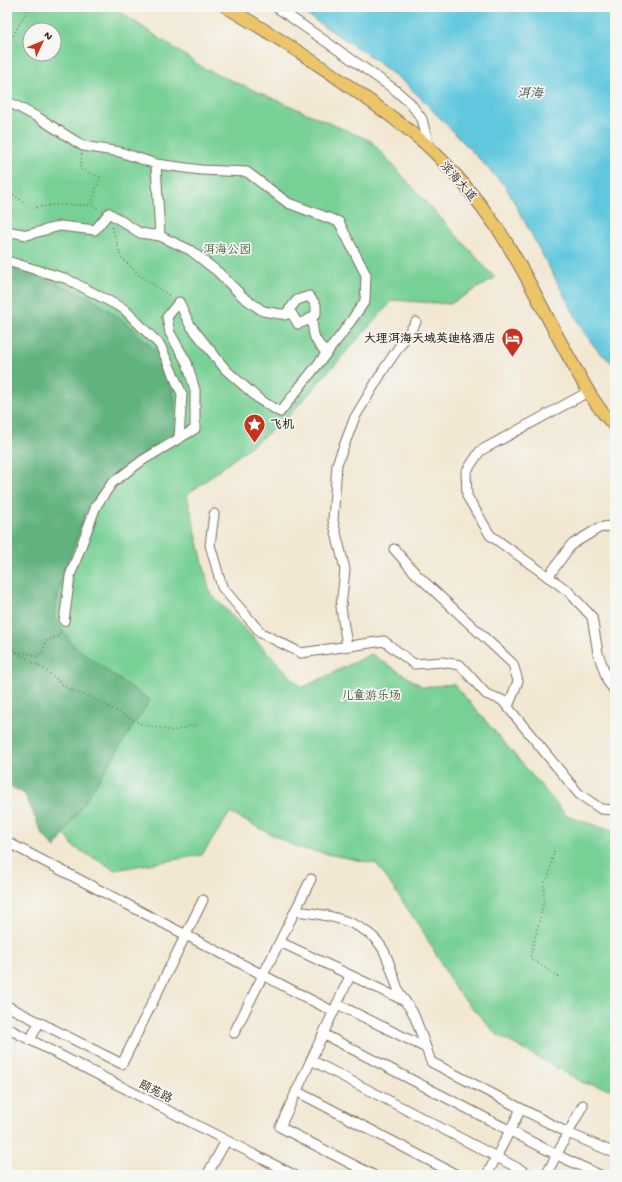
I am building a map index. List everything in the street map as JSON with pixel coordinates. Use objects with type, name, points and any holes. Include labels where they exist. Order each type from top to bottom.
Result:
[{"type":"main road","name":"滨海大道","points":[[226,7],[321,66],[398,122],[428,148],[459,179],[498,229],[525,274],[561,344],[588,392],[599,408],[615,426]]},
{"type":"street","points":[[276,7],[394,89],[410,103],[422,119],[428,148]]},
{"type":"street","points":[[7,101],[39,118],[83,146],[120,152],[156,164],[201,170],[247,172],[288,202],[339,222],[366,275],[365,301],[280,412],[260,400],[226,370],[190,325],[179,302],[167,317],[170,333],[186,363],[195,390],[195,429],[143,460],[112,483],[96,506],[70,576],[64,621]]},
{"type":"street","points":[[156,164],[160,236]]},
{"type":"street","points":[[7,231],[27,235],[60,226],[95,230],[109,213],[140,233],[160,236],[190,250],[218,272],[243,297],[263,311],[280,314],[285,314],[292,314],[298,324],[308,320],[316,314],[316,305],[309,296],[297,300],[285,314]]},
{"type":"street","points":[[7,261],[67,279],[124,309],[160,345],[182,394],[179,438]]},
{"type":"street","points":[[312,316],[313,332],[317,344],[327,352]]},
{"type":"street","points":[[348,646],[341,607],[345,569],[334,520],[337,464],[355,417],[384,369],[416,322]]},
{"type":"street","points":[[588,392],[480,451],[466,472],[467,496],[490,535],[568,591],[592,617],[598,653],[608,682],[615,691]]},
{"type":"street","points":[[214,514],[210,545],[222,587],[261,633],[301,653],[384,641],[414,664],[442,662],[460,665],[486,694],[502,700],[579,794],[601,809],[615,810]]},
{"type":"street","points":[[548,577],[571,545],[599,528],[615,525]]},
{"type":"street","points":[[394,549],[416,574],[513,664],[518,681],[508,707]]},
{"type":"street","points":[[7,842],[263,975],[426,1048]]},
{"type":"street","points":[[234,1033],[312,878]]},
{"type":"street","points":[[7,1006],[122,1064],[203,900]]},
{"type":"street","points":[[295,911],[340,919],[357,927],[379,943],[384,951],[400,994],[417,1022],[431,1062],[568,1133],[615,1153]]},
{"type":"street","points":[[280,942],[406,1002]]},
{"type":"street","points":[[350,976],[280,1126],[357,1171],[373,1175]]},
{"type":"street","points":[[30,1040],[39,1023]]},
{"type":"street","name":"颐苑路","points":[[7,1028],[294,1175]]},
{"type":"street","points":[[323,1034],[557,1155],[600,1175]]},
{"type":"street","points":[[311,1060],[531,1175]]},
{"type":"street","points":[[296,1092],[457,1175]]},
{"type":"street","points":[[546,1175],[583,1105]]},
{"type":"street","points":[[487,1175],[522,1109]]},
{"type":"street","points":[[207,1175],[226,1140]]},
{"type":"path","points":[[7,46],[28,7]]},
{"type":"path","points":[[7,189],[30,208],[55,205],[91,205]]},
{"type":"path","points":[[16,652],[37,656],[44,652],[45,641],[58,637],[64,621]]},
{"type":"path","points":[[7,645],[11,646],[16,652],[44,670],[68,689],[90,697],[140,724],[173,731],[198,724]]},
{"type":"path","points":[[554,850],[549,875],[544,884],[544,901],[530,958],[559,977]]},
{"type":"green space","name":"洱海公园","points":[[7,7],[113,7],[205,69],[371,141],[495,278],[450,304],[393,300],[285,420],[187,495],[210,593],[302,688],[371,654],[423,687],[454,684],[567,816],[615,832],[615,1090],[584,1083],[496,1034],[456,990],[424,933],[377,864],[298,848],[230,813],[202,855],[115,870],[74,847],[39,797],[7,308]]},
{"type":"green space","points":[[7,265],[29,272],[93,299],[134,329],[159,354],[175,398],[174,434],[118,469],[86,510],[61,582],[54,618],[73,645],[150,700],[55,848],[42,834],[25,794],[7,785]]},
{"type":"water","name":"洱海","points":[[295,7],[615,7],[615,365],[599,352],[585,334],[506,187],[404,82],[367,54]]},
{"type":"place","name":"大理洱海天域英迪格酒店","points":[[512,358]]},
{"type":"place","name":"飞机","points":[[255,444]]},
{"type":"park label","name":"儿童游乐场","points":[[371,695]]}]
